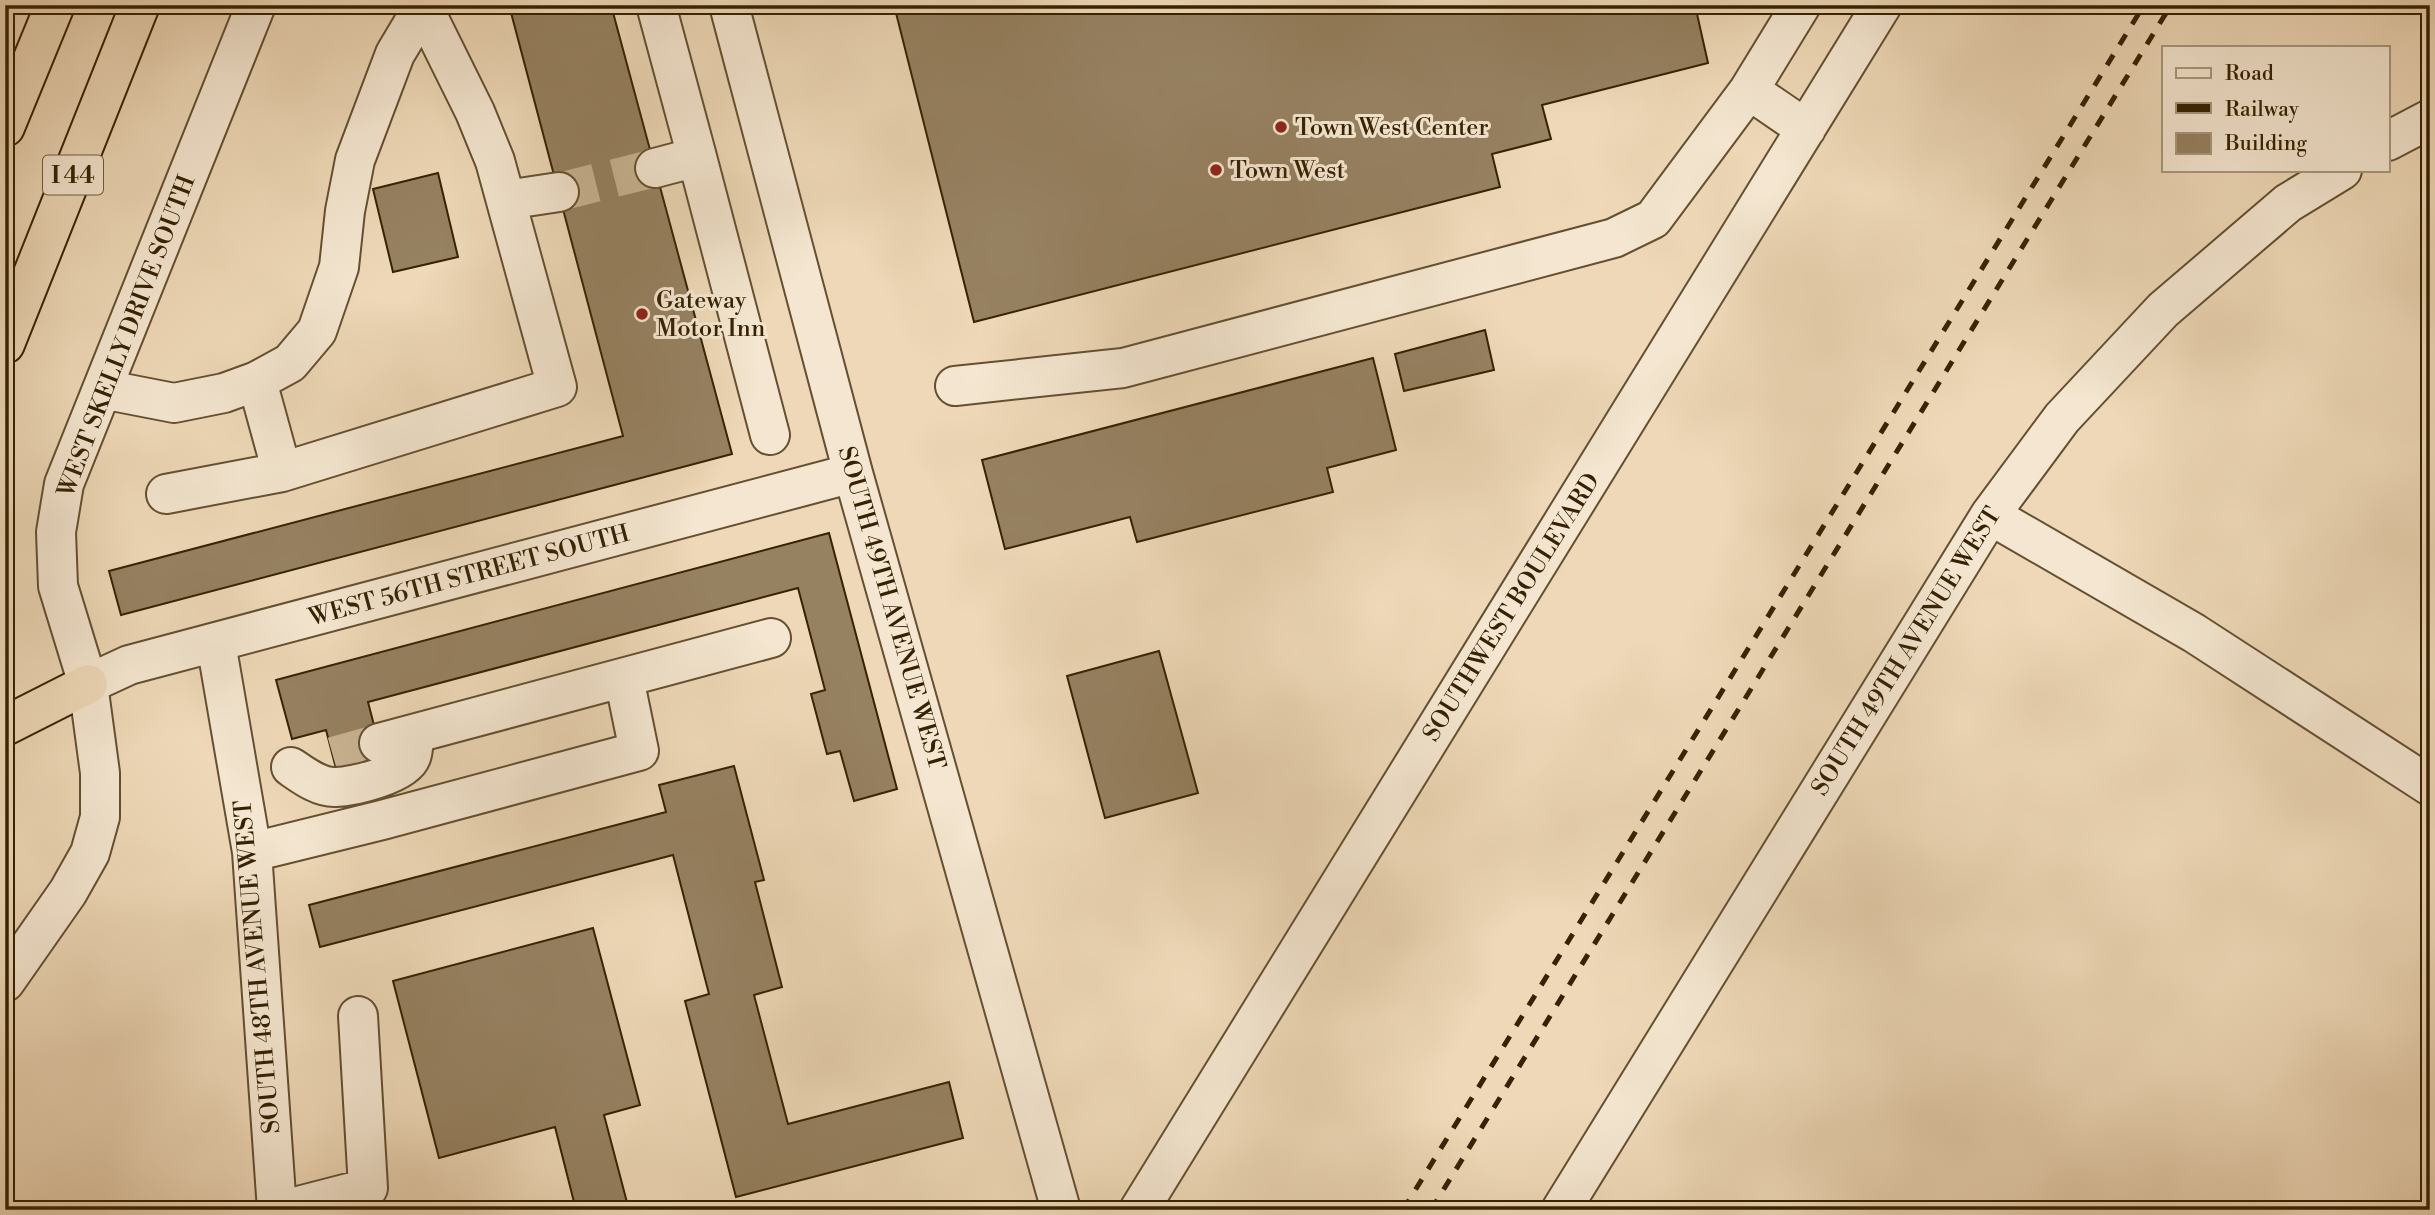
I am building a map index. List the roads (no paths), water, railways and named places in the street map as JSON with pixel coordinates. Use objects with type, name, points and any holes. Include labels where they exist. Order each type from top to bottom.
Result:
[{"type":"highway","points":[[5,127],[55,5]]},
{"type":"highway","name":"I 44","points":[[5,344],[141,5]]},
{"type":"highway","points":[[5,726],[88,684]]},
{"type":"street","name":"WEST SKELLY DRIVE SOUTH","points":[[5,982],[68,892],[90,853],[100,817],[100,773],[88,684],[58,586],[56,532],[64,484],[256,5]]},
{"type":"street","points":[[656,5],[770,435]]},
{"type":"street","name":"SOUTH 49TH AVENUE WEST","points":[[729,5],[853,473],[1061,1210]]},
{"type":"street","points":[[955,386],[1123,368],[1614,238],[1653,219],[1749,90],[1801,5]]},
{"type":"street","name":"SOUTHWEST BOULEVARD","points":[[1139,1210],[1882,5]]},
{"type":"street","points":[[102,389],[174,403],[224,393],[257,381],[290,363],[317,331],[338,267],[355,160],[395,54],[422,6]]},
{"type":"street","points":[[166,494],[282,472],[557,387],[495,162],[475,111],[422,6]]},
{"type":"street","points":[[1749,90],[1806,129]]},
{"type":"street","points":[[2390,141],[2430,119]]},
{"type":"street","points":[[655,168],[697,157]]},
{"type":"street","name":"SOUTH 49TH AVENUE WEST","points":[[1561,1210],[1990,515],[2062,418],[2163,310],[2288,203],[2339,172]]},
{"type":"street","points":[[506,200],[559,192]]},
{"type":"street","points":[[257,381],[282,472]]},
{"type":"street","name":"WEST 56TH STREET SOUTH","points":[[88,684],[129,665],[853,473]]},
{"type":"street","points":[[1990,515],[2194,633],[2430,786]]},
{"type":"street","points":[[291,767],[312,781],[335,788],[371,780],[401,770],[411,759],[397,739],[771,638]]},
{"type":"street","name":"SOUTH 48TH AVENUE WEST","points":[[216,643],[251,852],[277,1210]]},
{"type":"street","points":[[251,852],[639,751],[624,678]]},
{"type":"street","points":[[240,781],[333,755]]},
{"type":"street","points":[[371,780],[382,820]]},
{"type":"street","points":[[283,1210],[368,1188],[358,1016]]},
{"type":"tunnel","points":[[559,192],[655,168]]},
{"type":"tunnel","points":[[333,756],[379,743]]},
{"type":"railway","points":[[1403,1210],[2144,5]]},
{"type":"railway","points":[[1431,1210],[2171,5]]},
{"type":"place","name":"Town West Center","points":[[1281,127]]},
{"type":"place","name":"Town West","points":[[1216,170]]},
{"type":"place","name":"Gateway Motor Inn","points":[[642,314]]}]
